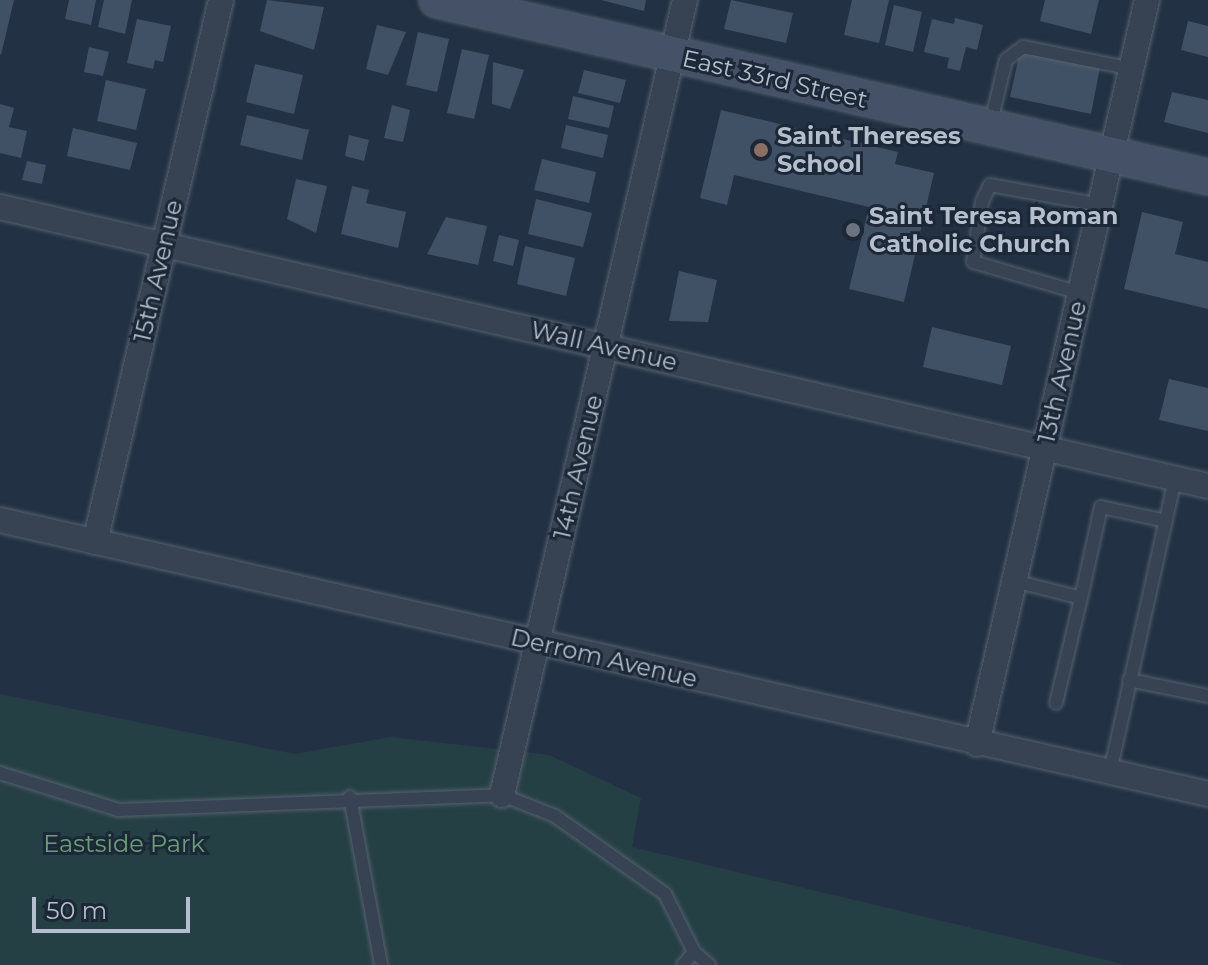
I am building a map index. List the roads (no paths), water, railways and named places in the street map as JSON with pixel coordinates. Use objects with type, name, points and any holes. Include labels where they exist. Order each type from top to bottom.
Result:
[{"type":"main road","name":"East 33rd Street","points":[[437,0],[1208,177]]},
{"type":"street","name":"15th Avenue","points":[[95,542],[221,0]]},
{"type":"street","name":"14th Avenue","points":[[502,795],[685,0]]},
{"type":"street","name":"13th Avenue","points":[[977,744],[1147,0]]},
{"type":"street","name":"Wall Avenue","points":[[0,207],[1208,486]]},
{"type":"street","name":"Derrom Avenue","points":[[0,520],[1208,794]]},
{"type":"lane","points":[[990,128],[1006,60],[1023,47],[1132,69]]},
{"type":"lane","points":[[1080,293],[973,262],[982,202],[990,185],[1100,205]]},
{"type":"lane","points":[[1110,772],[1175,479]]},
{"type":"lane","points":[[1056,703],[1101,507],[1166,521]]},
{"type":"lane","points":[[1014,581],[1081,598]]},
{"type":"lane","points":[[1129,680],[1208,696]]},
{"type":"lane","points":[[0,773],[119,810],[350,797],[502,795],[555,816],[665,894],[694,952],[709,965]]},
{"type":"lane","points":[[350,797],[381,965]]},
{"type":"lane","points":[[683,965],[694,952]]},
{"type":"place","name":"Saint Thereses School","points":[[761,150]]},
{"type":"place","name":"Saint Teresa Roman Catholic Church","points":[[853,230]]},
{"type":"park label","name":"Eastside Park","points":[[124,844]]}]
